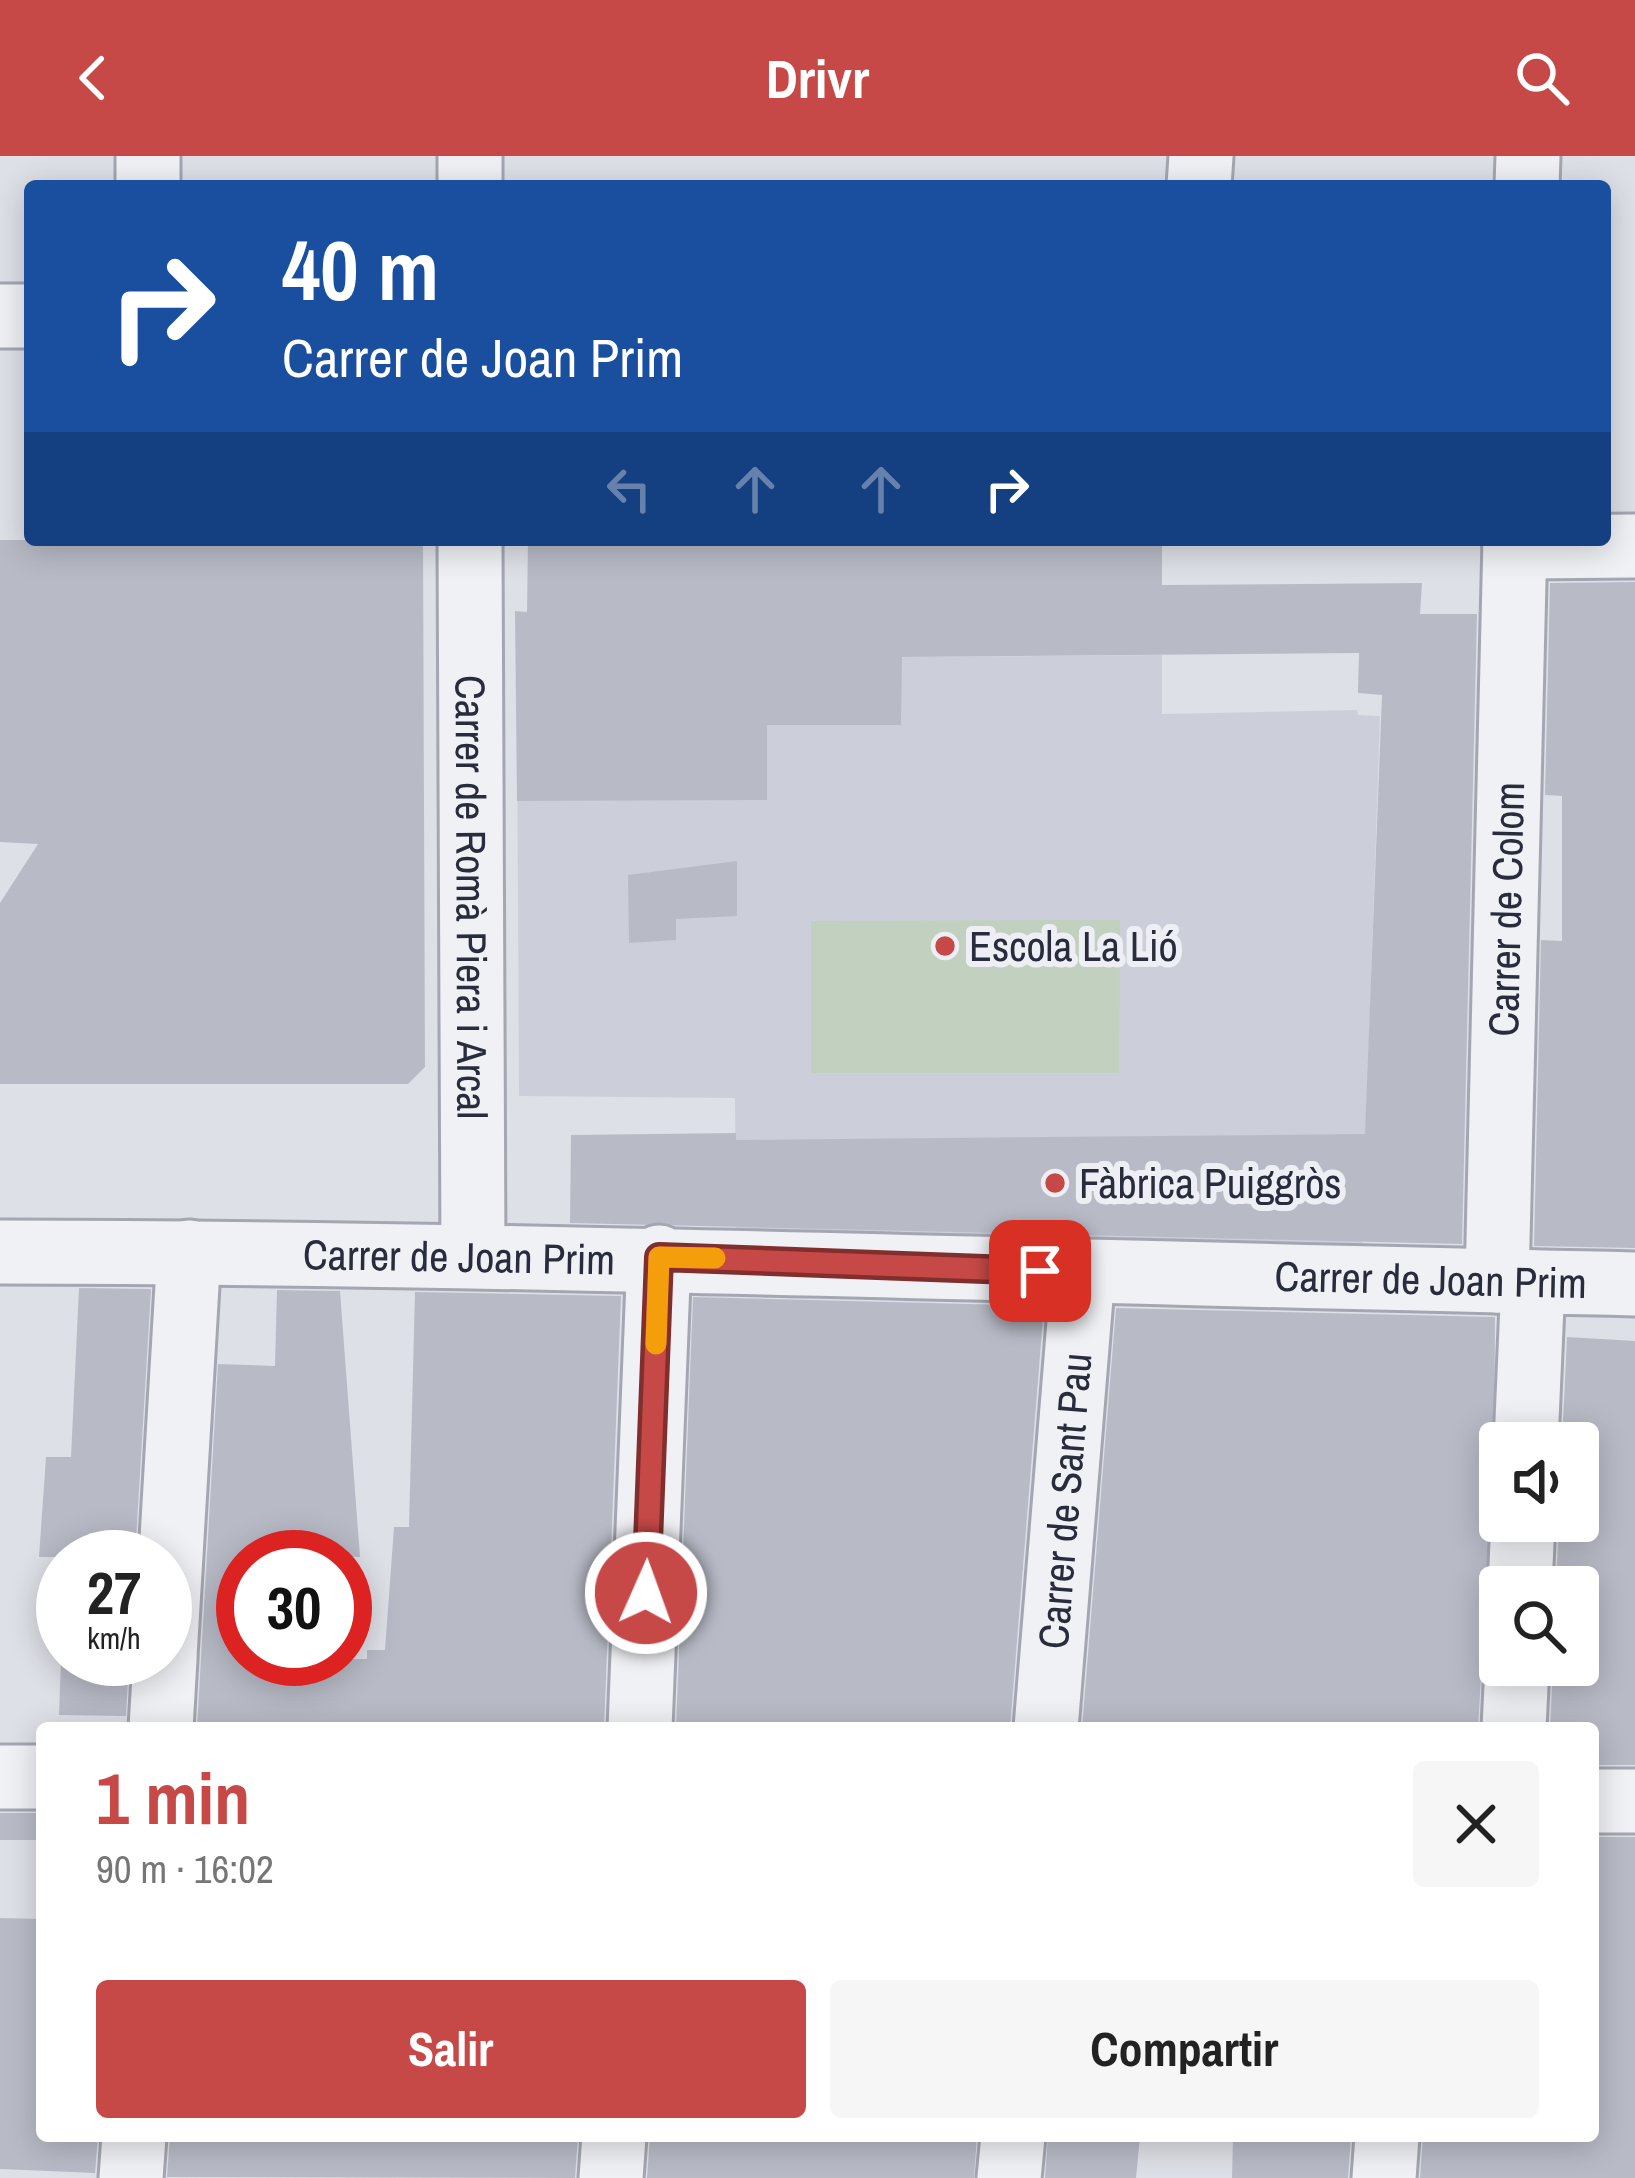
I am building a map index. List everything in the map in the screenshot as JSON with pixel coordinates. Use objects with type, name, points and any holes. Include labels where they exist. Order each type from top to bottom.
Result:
[{"type":"street","name":"Carrer de Romà Piera i Arcal","points":[[470,546],[473,1256]]},
{"type":"street","name":"Carrer de Colom","points":[[1515,546],[1515,1281],[1525,1422]]},
{"type":"street","name":"Carrer de Joan Prim","points":[[0,1252],[659,1257],[1083,1273],[1635,1284]]},
{"type":"street","points":[[173,1530],[189,1252]]},
{"type":"street","points":[[640,1722],[659,1257]]},
{"type":"street","name":"Carrer de Sant Pau","points":[[1046,1722],[1083,1273]]},
{"type":"street","points":[[161,1722],[163,1686]]},
{"type":"street","points":[[1514,1722],[1516,1686]]},
{"type":"street","points":[[0,1777],[36,1777]]},
{"type":"street","points":[[1599,1801],[1635,1801]]},
{"type":"street","points":[[131,2178],[134,2142]]},
{"type":"street","points":[[611,2178],[614,2142]]},
{"type":"street","points":[[1009,2178],[1012,2142]]},
{"type":"street","points":[[1384,2178],[1387,2142]]},
{"type":"shaded area","name":"Escola La Lió","points":[[1162,655],[1162,714],[1357,710],[1358,715],[1380,716],[1362,1250],[736,1237],[735,1098],[519,1096],[517,705],[534,660]]},
{"type":"green space","points":[[1120,920],[1119,1073],[811,1073],[811,921]]},
{"type":"building","points":[[0,540],[24,540],[24,546],[423,546],[425,1067],[408,1084],[0,1084],[0,903],[38,844],[0,842]]},
{"type":"building","points":[[528,546],[1162,546],[1162,585],[1422,583],[1420,614],[1477,614],[1462,1244],[570,1223],[571,1135],[736,1133],[736,1140],[1365,1134],[1382,695],[1358,693],[1359,653],[902,657],[901,725],[767,725],[767,800],[517,801],[515,611],[527,612]]},
{"type":"building","points":[[1635,582],[1635,1248],[1534,1246],[1541,940],[1562,941],[1562,796],[1545,795],[1550,583]]},
{"type":"building","points":[[737,861],[737,916],[676,919],[676,940],[629,943],[628,875]]},
{"type":"building","points":[[79,1288],[151,1289],[137,1530],[41,1530],[46,1457],[71,1457]]},
{"type":"building","points":[[277,1290],[340,1291],[358,1530],[216,1530],[216,1686],[372,1686],[372,1650],[385,1650],[394,1527],[409,1527],[415,1292],[621,1296],[604,1722],[197,1722],[218,1364],[275,1366]]},
{"type":"building","points":[[693,1297],[1044,1306],[1010,1722],[676,1722]]},
{"type":"building","points":[[1116,1308],[1495,1317],[1494,1422],[1479,1422],[1479,1542],[1489,1542],[1488,1566],[1479,1566],[1478,1722],[1082,1722]]},
{"type":"building","points":[[1567,1337],[1635,1341],[1635,1765],[1599,1765],[1599,1722],[1550,1722],[1552,1686],[1599,1686],[1599,1566],[1557,1566],[1558,1542],[1599,1542],[1599,1422],[1563,1422]]},
{"type":"building","points":[[60,1686],[128,1686],[126,1716],[59,1715]]},
{"type":"building","points":[[0,1813],[36,1813],[36,1840],[0,1840]]},
{"type":"building","points":[[1599,1837],[1635,1837],[1635,2178],[1420,2178],[1423,2142],[1599,2142]]},
{"type":"building","points":[[0,1918],[36,1919],[36,2142],[98,2142],[95,2173],[0,2169]]},
{"type":"building","points":[[170,2142],[578,2142],[575,2178],[167,2177]]},
{"type":"building","points":[[650,2142],[977,2142],[974,2178],[647,2178]]},
{"type":"building","points":[[1048,2142],[1139,2142],[1136,2178],[1045,2178]]},
{"type":"building","points":[[1233,2142],[1351,2142],[1348,2178],[1232,2178]]},
{"type":"slow traffic","points":[[656,1344],[659,1257],[715,1258]]},
{"type":"place","name":"Escola La Lió","points":[[945,946]]},
{"type":"place","name":"Fàbrica Puiggròs","points":[[1055,1183]]},
{"type":"route","points":[[646,1593],[659,1257],[1040,1271]]}]
